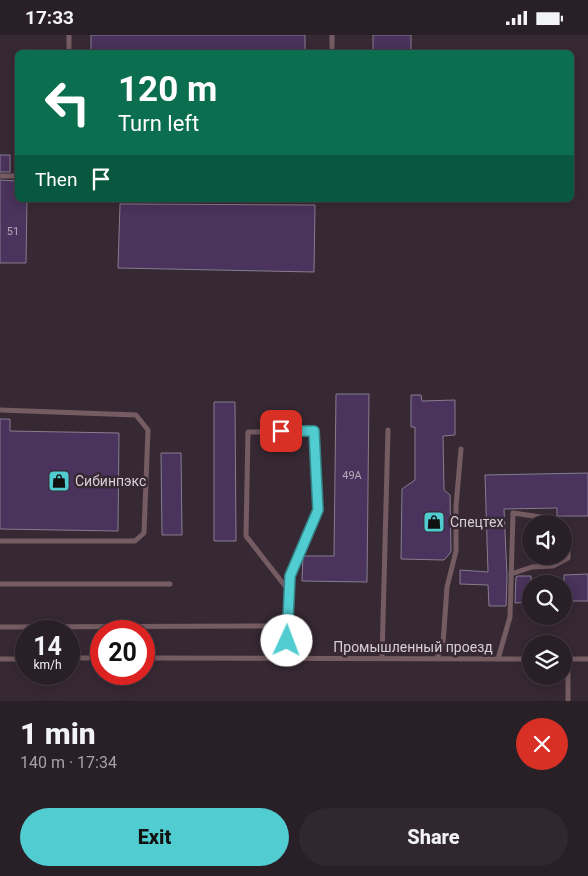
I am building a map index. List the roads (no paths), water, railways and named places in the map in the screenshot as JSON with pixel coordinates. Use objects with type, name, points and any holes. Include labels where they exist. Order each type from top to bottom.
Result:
[{"type":"lane","points":[[68,50],[69,35]]},
{"type":"lane","points":[[332,35],[332,50]]},
{"type":"lane","points":[[0,176],[15,176]]},
{"type":"lane","points":[[0,410],[136,415],[148,430],[144,533],[135,541],[0,541]]},
{"type":"lane","points":[[382,658],[388,430]]},
{"type":"lane","points":[[287,657],[290,576],[318,510],[314,431],[248,432],[246,536],[289,591]]},
{"type":"lane","points":[[437,658],[444,643],[447,587],[456,551],[456,506],[461,449]]},
{"type":"lane","points":[[498,659],[510,617],[513,513],[530,515]]},
{"type":"lane","points":[[511,574],[532,567],[554,565]]},
{"type":"lane","points":[[0,583],[170,584]]},
{"type":"lane","points":[[0,627],[288,626]]},
{"type":"lane","name":"Промышленный проезд","points":[[155,658],[522,659]]},
{"type":"lane","points":[[0,659],[15,659]]},
{"type":"lane","points":[[572,659],[588,659]]},
{"type":"lane","points":[[567,685],[568,701]]},
{"type":"place","name":"Сибинпэкс","points":[[59,481]]},
{"type":"place","name":"Спецтех","points":[[434,522]]}]
